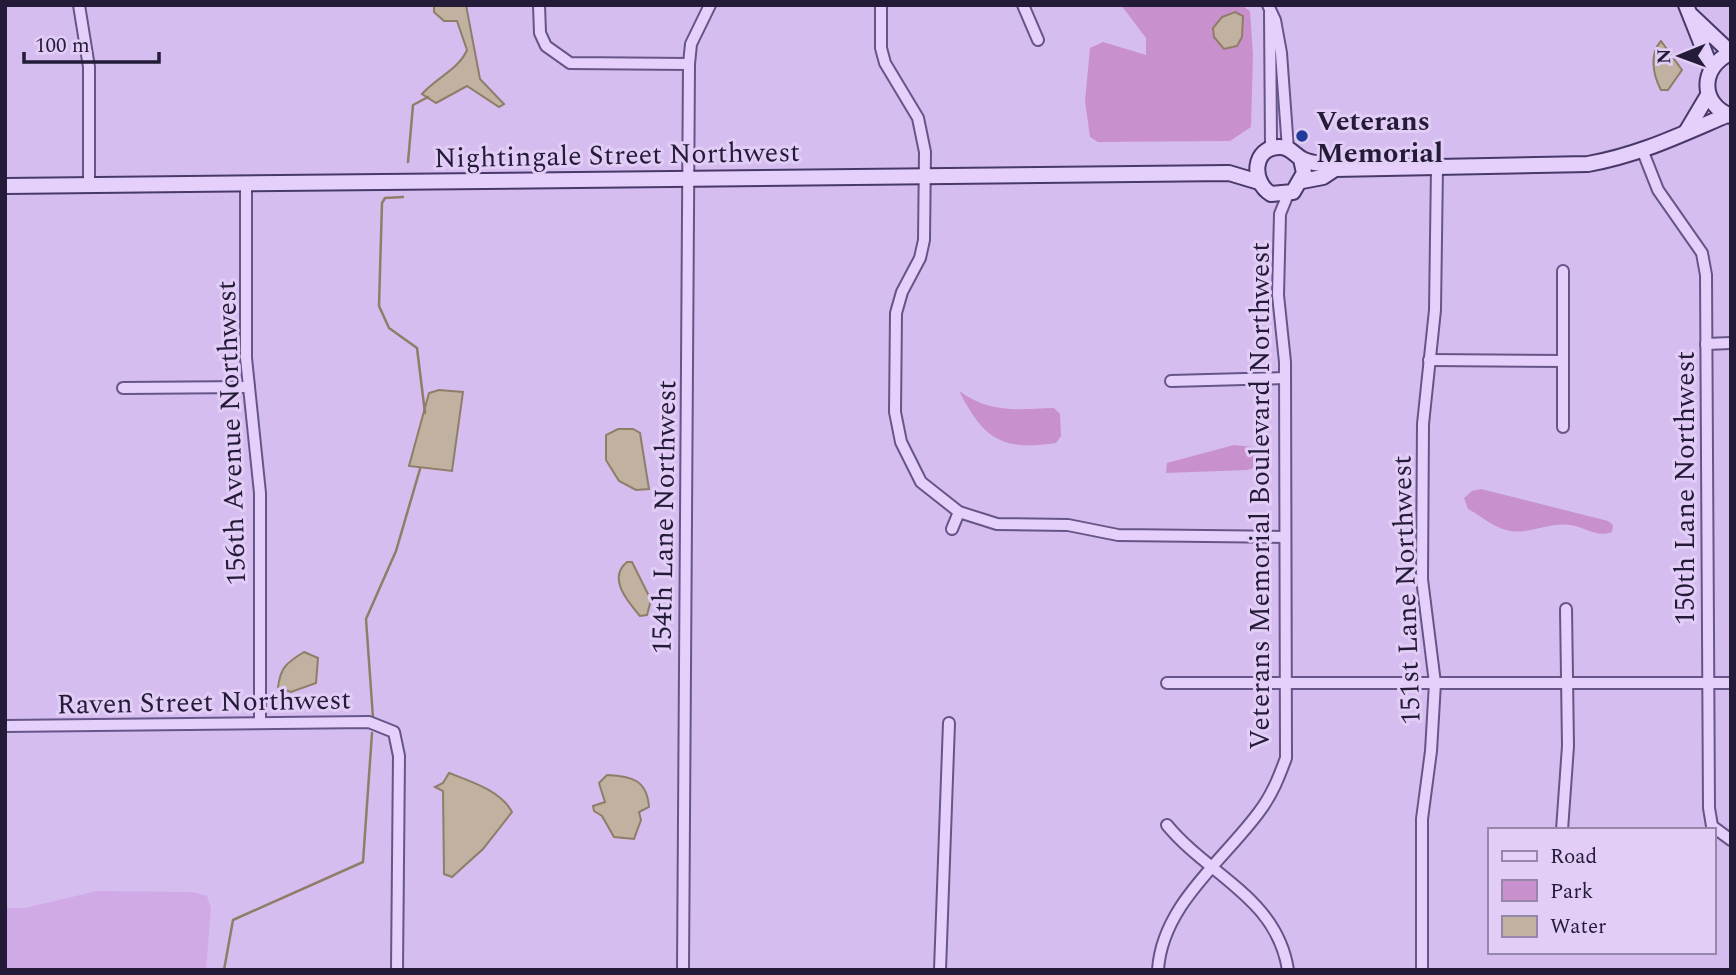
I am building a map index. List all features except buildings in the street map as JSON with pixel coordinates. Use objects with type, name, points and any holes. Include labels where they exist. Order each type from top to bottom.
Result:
[{"type":"street","points":[[79,5],[89,67],[89,185]]},
{"type":"street","points":[[539,5],[540,33],[553,52],[570,63],[689,65]]},
{"type":"street","name":"154th Lane Northwest","points":[[683,970],[689,65],[691,44],[710,5]]},
{"type":"street","points":[[881,5],[881,44],[885,63],[895,85],[918,118],[924,143],[924,240],[920,258],[902,292],[897,313],[895,412],[901,442],[920,482],[960,512],[997,524],[1068,525],[1118,535],[1285,537]]},
{"type":"street","points":[[1023,5],[1038,40]]},
{"type":"street","points":[[1269,9],[1275,20],[1281,53],[1288,149]]},
{"type":"street","points":[[1269,9],[1269,150],[1288,149],[1301,159],[1311,163],[1324,162],[1335,169]]},
{"type":"street","points":[[1688,10],[1731,53],[1711,68],[1706,85],[1713,104],[1729,116]]},
{"type":"street","points":[[1688,10],[1711,68]]},
{"type":"street","points":[[1686,132],[1708,95]]},
{"type":"street","points":[[1280,214],[1271,194],[1288,194],[1302,181],[1323,177],[1335,169],[1588,164],[1643,152],[1729,116]]},
{"type":"street","name":"Nightingale Street Northwest","points":[[1229,173],[1258,162],[1269,150]]},
{"type":"street","name":"150th Lane Northwest","points":[[1643,152],[1658,190],[1702,253],[1706,275],[1709,808],[1714,828]]},
{"type":"street","points":[[1301,159],[1302,181]]},
{"type":"street","points":[[1258,162],[1259,183]]},
{"type":"street","name":"151st Lane Northwest","points":[[1422,970],[1422,819],[1431,751],[1435,683],[1422,579],[1423,424],[1435,310],[1437,167]]},
{"type":"street","name":"Nightingale Street Northwest","points":[[5,186],[1229,173],[1259,183],[1271,194]]},
{"type":"street","name":"156th Avenue Northwest","points":[[246,184],[246,358],[260,493],[260,723]]},
{"type":"street","name":"Veterans Memorial Boulevard Northwest","points":[[1158,970],[1169,925],[1260,811],[1277,783],[1286,758],[1285,378],[1278,314],[1280,214],[1288,194]]},
{"type":"street","points":[[1563,271],[1563,427]]},
{"type":"street","points":[[1706,344],[1731,343]]},
{"type":"street","points":[[1429,360],[1563,361]]},
{"type":"street","points":[[1171,381],[1285,378]]},
{"type":"street","points":[[123,388],[249,387]]},
{"type":"street","points":[[952,529],[960,512]]},
{"type":"street","points":[[1562,828],[1568,682],[1566,609]]},
{"type":"street","points":[[1167,683],[1731,683]]},
{"type":"street","name":"Raven Street Northwest","points":[[5,726],[369,722],[394,732],[398,739],[397,970]]},
{"type":"street","points":[[940,970],[948,723]]},
{"type":"street","points":[[1167,825],[1188,849],[1265,914],[1280,942],[1288,970]]},
{"type":"shaded area","points":[[97,891],[193,892],[207,896],[211,908],[206,970],[5,970],[5,908],[25,908]]},
{"type":"green space","points":[[1121,5],[1241,5],[1250,11],[1253,55],[1251,127],[1230,141],[1098,142],[1090,137],[1085,101],[1090,48],[1103,42],[1146,55],[1146,38]]},
{"type":"green space","points":[[959,391],[993,407],[1054,408],[1060,414],[1061,436],[1056,443],[1037,445],[1008,443],[996,438],[977,420]]},
{"type":"green space","points":[[1234,445],[1253,447],[1261,454],[1258,467],[1247,470],[1166,473],[1167,463]]},
{"type":"green space","points":[[1481,489],[1608,521],[1613,525],[1612,532],[1601,534],[1562,525],[1522,531],[1501,528],[1468,509],[1464,498],[1472,491]]},
{"type":"water","points":[[434,5],[466,5],[480,79],[504,104],[499,107],[467,86],[436,103],[422,94],[459,63],[467,50],[457,21],[444,21],[434,12]]},
{"type":"water","points":[[1235,12],[1243,16],[1242,37],[1237,46],[1224,49],[1214,37],[1213,28],[1222,17]]},
{"type":"water","points":[[1661,41],[1682,70],[1668,90],[1661,90],[1654,71],[1655,52]]},
{"type":"water","points":[[439,390],[463,392],[452,471],[409,466],[429,393]]},
{"type":"water","points":[[618,429],[633,429],[640,433],[649,489],[636,490],[619,481],[606,460],[606,435]]},
{"type":"water","points":[[627,562],[632,562],[651,600],[647,615],[640,616],[622,590],[619,575]]},
{"type":"water","points":[[304,652],[318,658],[316,683],[291,692],[278,688],[280,675],[285,667]]},
{"type":"water","points":[[449,773],[493,793],[512,812],[483,849],[452,877],[444,874],[443,791],[435,787],[443,783]]},
{"type":"water","points":[[607,775],[637,781],[648,798],[649,807],[639,812],[641,820],[634,839],[614,837],[602,816],[594,811],[593,806],[605,802],[599,783]]},
{"type":"waterway","points":[[408,162],[413,105],[428,97]]},
{"type":"waterway","points":[[403,197],[385,198],[382,203],[379,306],[389,328],[417,348],[425,413]]},
{"type":"waterway","points":[[373,718],[366,619],[396,551],[420,469]]},
{"type":"waterway","points":[[224,970],[233,920],[363,862],[372,733]]},
{"type":"place","name":"Veterans Memorial","points":[[1302,136]]}]
